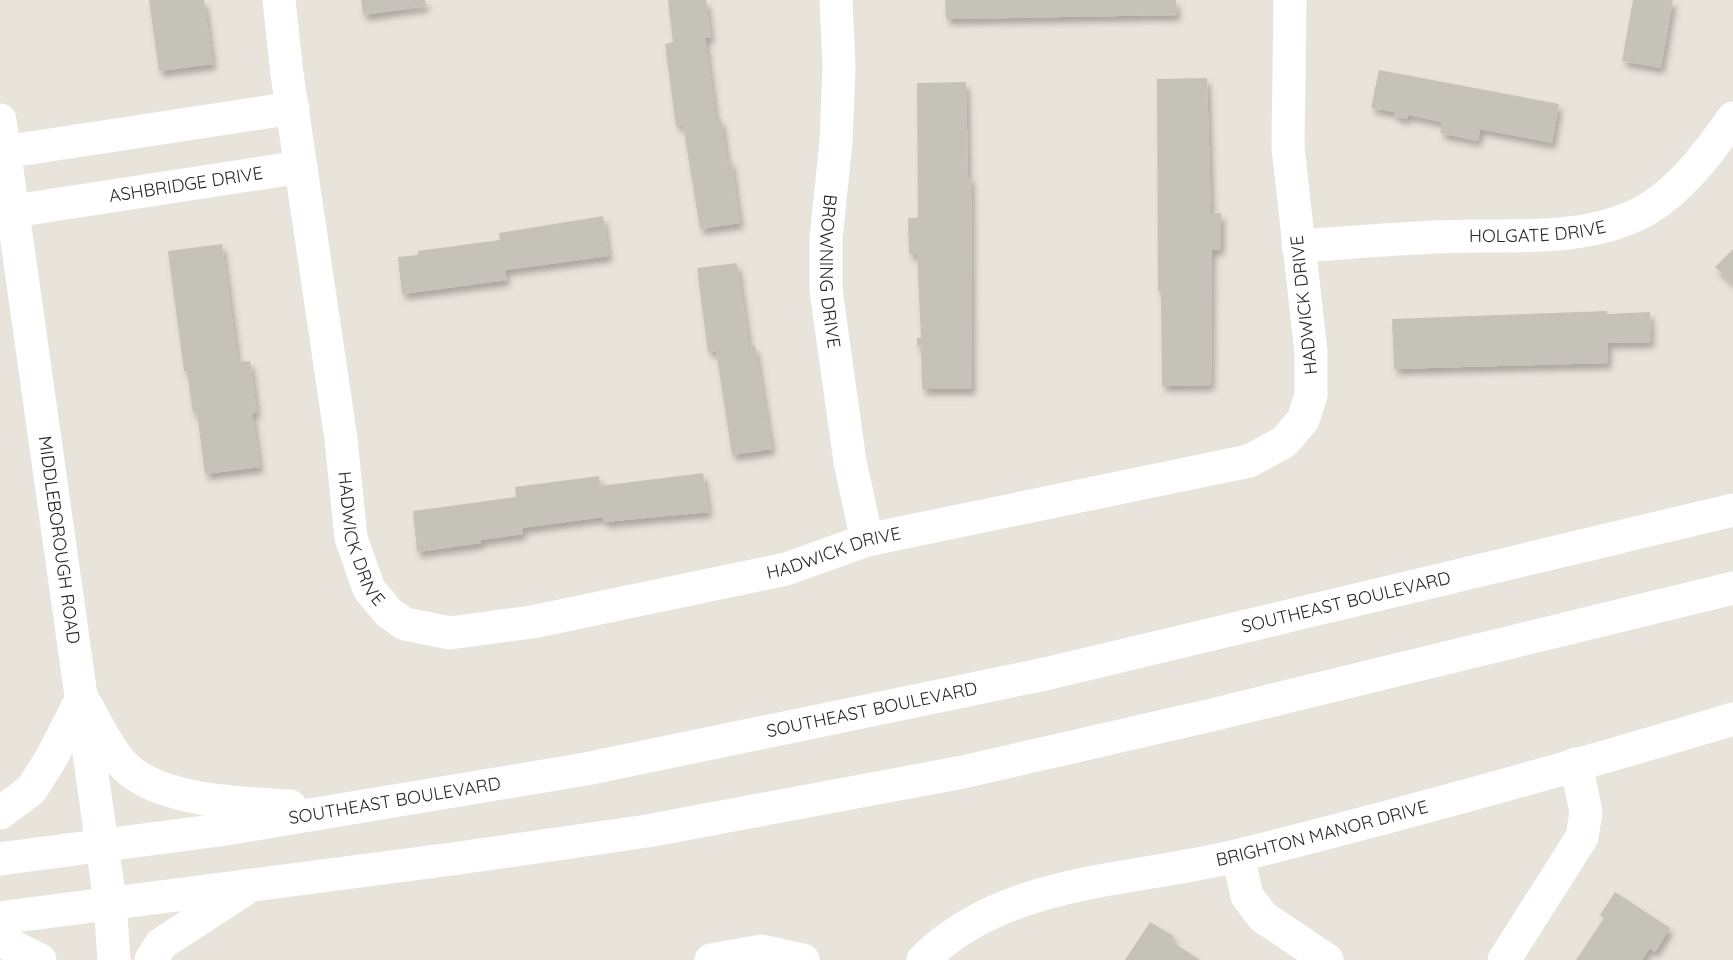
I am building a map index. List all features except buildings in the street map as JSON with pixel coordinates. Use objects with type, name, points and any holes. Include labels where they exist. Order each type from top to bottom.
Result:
[{"type":"street","points":[[279,0],[301,167]]},
{"type":"street","name":"BROWNING DRIVE","points":[[836,0],[838,87],[836,142],[826,238],[826,290],[850,462],[867,540]]},
{"type":"street","name":"HADWICK DRIVE","points":[[301,167],[341,439],[351,538],[369,589],[389,613],[405,624],[431,630],[471,632],[532,622],[786,569],[867,540],[1249,461],[1284,442],[1303,420],[1311,395],[1311,352],[1288,148],[1290,0]]},
{"type":"street","points":[[2,136],[293,108]]},
{"type":"street","name":"HOLGATE DRIVE","points":[[1298,246],[1435,237],[1564,233],[1604,226],[1645,210],[1679,184],[1733,118]]},
{"type":"street","name":"MIDDLEBOROUGH ROAD","points":[[2,136],[111,902],[114,960]]},
{"type":"street","name":"ASHBRIDGE DRIVE","points":[[14,210],[301,167]]},
{"type":"street","name":"SOUTHEAST BOULEVARD","points":[[0,859],[102,847],[586,769],[1045,674],[1733,510]]},
{"type":"street","points":[[0,918],[647,831],[963,771],[1220,713],[1733,588]]},
{"type":"street","points":[[82,698],[120,762],[142,781],[167,790],[219,800],[345,809]]},
{"type":"street","points":[[0,813],[31,790],[52,757],[82,698]]},
{"type":"street","name":"BRIGHTON MANOR DRIVE","points":[[923,960],[952,933],[973,920],[1003,908],[1080,884],[1238,856],[1576,765],[1733,719]]},
{"type":"street","points":[[1504,960],[1582,837],[1586,812],[1576,765]]},
{"type":"street","points":[[1238,856],[1247,896],[1263,917],[1327,960]]},
{"type":"street","points":[[150,960],[161,944],[249,886]]},
{"type":"street","points":[[0,940],[40,960]]},
{"type":"street","points":[[711,960],[762,951],[803,960]]}]
